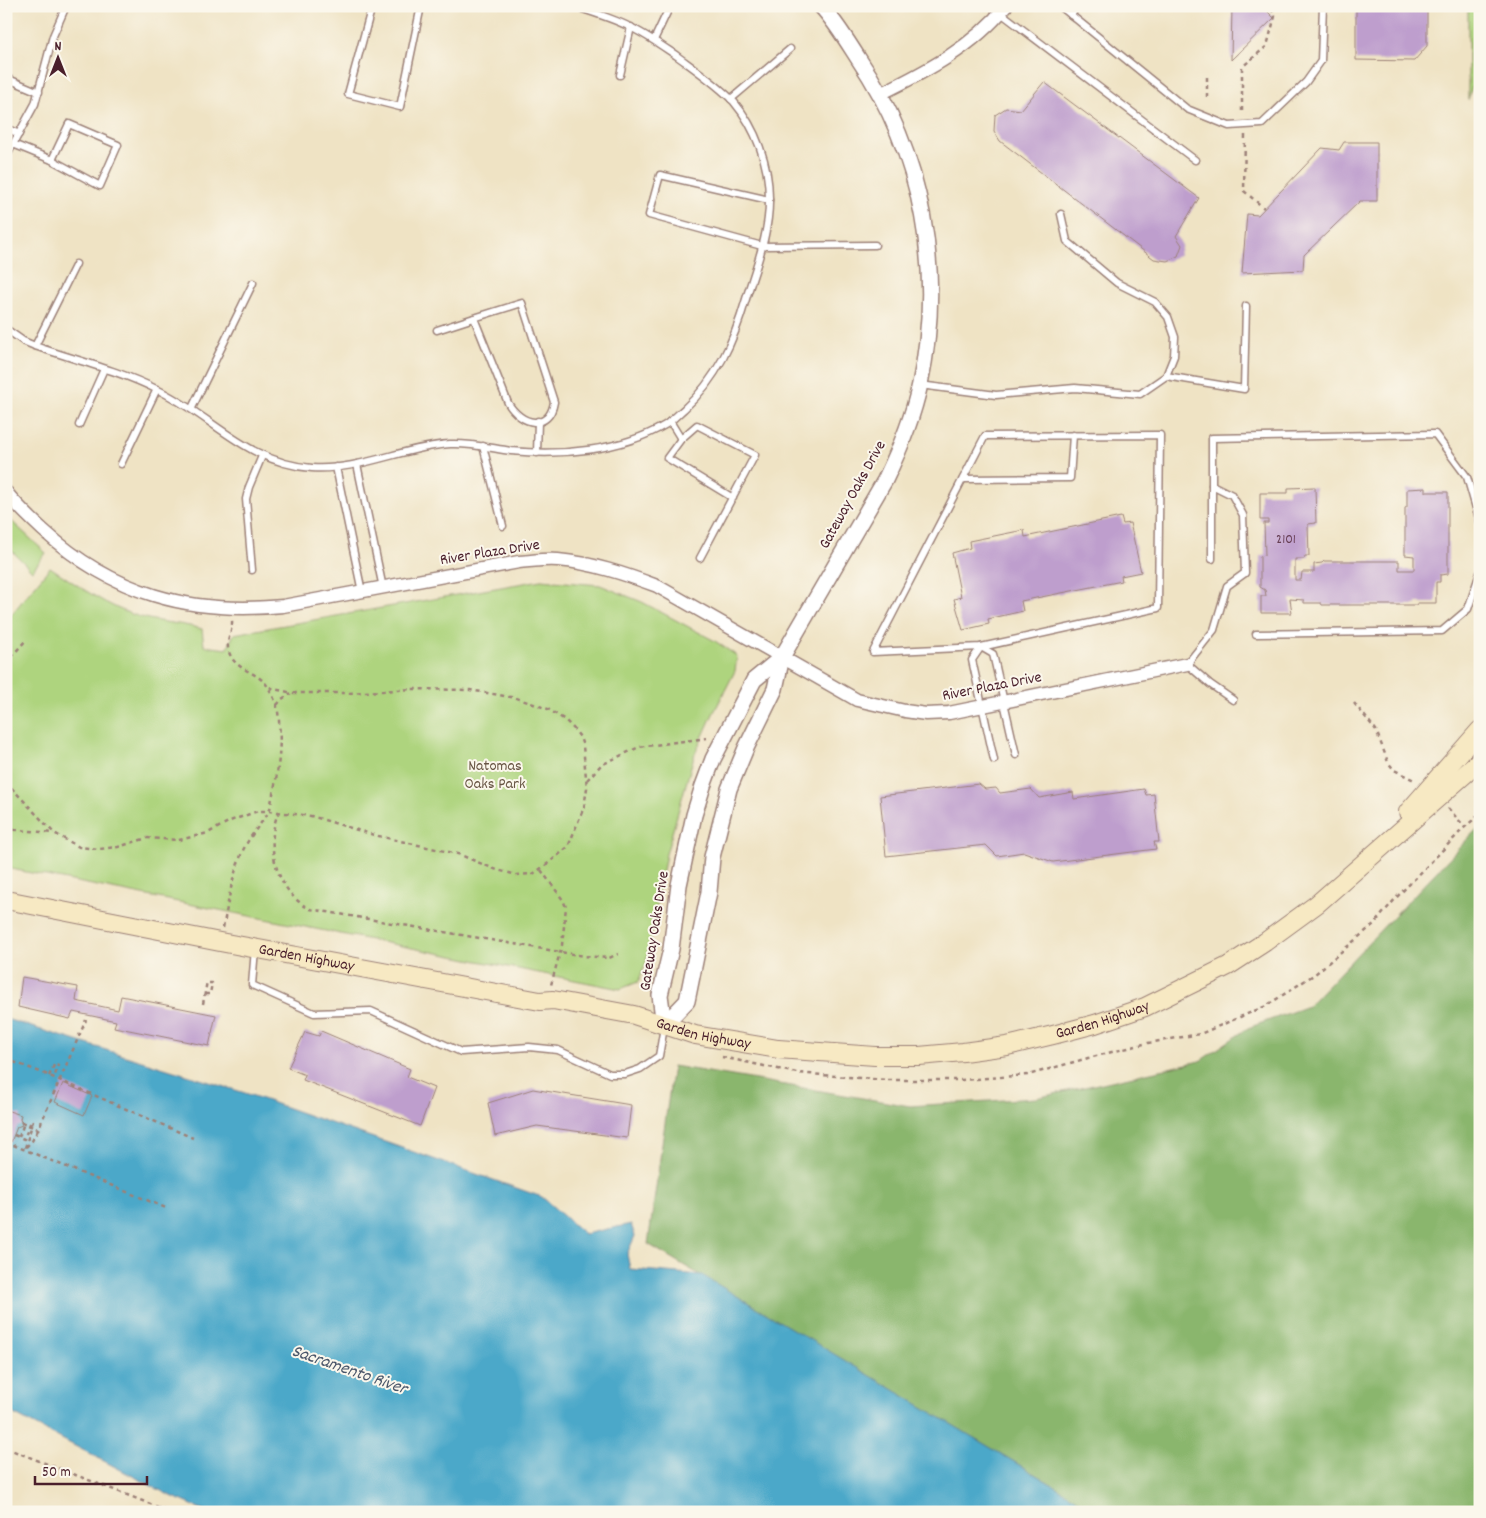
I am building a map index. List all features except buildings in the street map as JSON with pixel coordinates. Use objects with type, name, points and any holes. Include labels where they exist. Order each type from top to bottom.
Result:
[{"type":"main road","name":"Garden Highway","points":[[1362,865],[1480,730]]},
{"type":"main road","name":"Garden Highway","points":[[6,900],[540,1001],[553,1000],[625,1013],[695,1035],[778,1049],[875,1056],[919,1056],[963,1052],[1007,1046],[1095,1024],[1145,1007],[1228,966],[1317,904],[1480,761]]},
{"type":"street","name":"Gateway Oaks Drive","points":[[664,1025],[687,1001],[708,892],[712,857],[729,789],[746,748],[775,688],[782,657],[885,480],[908,427],[920,385],[927,342],[930,313],[930,270],[925,227],[912,170],[898,130],[880,94],[844,36],[821,6]]},
{"type":"street","points":[[880,94],[927,71],[954,54],[978,35],[1004,9]]},
{"type":"street","name":"River Plaza Drive","points":[[6,492],[13,501],[57,542],[107,576],[163,598],[192,605],[232,609],[283,606],[519,562],[557,560],[593,565],[623,573],[657,586],[857,700],[881,707],[926,714],[949,713],[1187,664]]},
{"type":"street","name":"Gateway Oaks Drive","points":[[664,1025],[660,995],[671,949],[681,876],[694,815],[703,786],[714,759],[754,680],[782,657]]},
{"type":"lane","points":[[6,157],[35,104],[53,36],[66,6]]},
{"type":"lane","points":[[372,6],[348,94],[400,107],[421,6]]},
{"type":"lane","points":[[6,329],[23,341],[35,346],[157,389],[192,408],[237,442],[262,456],[312,468],[357,464],[452,444],[537,453],[597,448],[643,434],[670,421],[705,386],[717,370],[731,344],[767,229],[770,200],[762,155],[752,129],[731,99],[693,68],[632,27],[573,6]]},
{"type":"lane","points":[[654,40],[670,6]]},
{"type":"lane","points":[[1060,6],[1187,109],[1229,126],[1262,124],[1306,82],[1320,61],[1323,6]]},
{"type":"lane","points":[[1071,15],[1077,6]]},
{"type":"lane","points":[[1004,9],[1196,160]]},
{"type":"lane","points":[[620,75],[632,27]]},
{"type":"lane","points":[[731,99],[790,49]]},
{"type":"lane","points":[[6,78],[39,92]]},
{"type":"lane","points":[[13,144],[52,160],[100,186],[118,145],[69,124],[52,160]]},
{"type":"lane","points":[[6,128],[18,134]]},
{"type":"lane","points":[[770,200],[660,175],[649,215],[762,246],[875,245]]},
{"type":"lane","points":[[920,385],[996,395],[1075,388],[1140,394],[1166,376],[1174,356],[1175,336],[1168,317],[1155,302],[1117,283],[1068,241],[1061,214]]},
{"type":"lane","points":[[35,346],[76,264]]},
{"type":"lane","points":[[192,408],[253,283]]},
{"type":"lane","points":[[437,330],[474,318],[522,303],[554,402],[549,416],[538,422],[526,421],[514,413],[508,403],[474,318]]},
{"type":"lane","points":[[1166,376],[1244,389],[1246,306]]},
{"type":"lane","points":[[79,425],[104,369]]},
{"type":"lane","points":[[121,464],[157,389]]},
{"type":"lane","points":[[670,421],[681,440]]},
{"type":"lane","points":[[537,453],[538,422]]},
{"type":"lane","points":[[700,558],[734,498],[755,454],[697,425],[681,440],[667,458],[734,498]]},
{"type":"lane","points":[[1212,559],[1212,438],[1435,434],[1467,477],[1480,522]]},
{"type":"lane","points":[[1160,435],[1158,608],[981,647],[874,652],[963,479],[985,436],[1160,435]]},
{"type":"lane","points":[[963,479],[1070,478],[1073,436]]},
{"type":"lane","points":[[483,446],[503,526]]},
{"type":"lane","points":[[252,570],[246,499],[262,456]]},
{"type":"lane","points":[[357,464],[383,588]]},
{"type":"lane","points":[[336,467],[362,592]]},
{"type":"lane","points":[[1212,485],[1232,495],[1244,515],[1245,572],[1227,586],[1214,630],[1187,664],[1210,684],[1233,700]]},
{"type":"lane","points":[[1256,634],[1442,631],[1468,609],[1480,573]]},
{"type":"lane","points":[[981,647],[993,654],[1016,755]]},
{"type":"lane","points":[[981,647],[972,660],[994,760]]},
{"type":"lane","points":[[256,948],[252,985],[314,1013],[371,1012],[461,1052],[529,1047],[558,1050],[610,1074],[625,1074],[640,1069],[659,1056],[664,1025]]},
{"type":"path","points":[[1242,111],[1242,67],[1267,46],[1275,16],[1270,6]]},
{"type":"path","points":[[1207,77],[1207,100]]},
{"type":"path","points":[[1245,134],[1244,192],[1264,208]]},
{"type":"path","points":[[6,782],[54,833],[79,847],[98,849],[118,847],[148,838],[179,840],[208,833],[230,821],[258,811],[279,811],[318,818],[374,835],[458,854],[507,873],[533,874],[568,847],[584,807],[587,780],[583,746],[580,737],[565,720],[548,708],[516,698],[470,690],[411,689],[349,693],[293,692],[274,689],[237,664],[230,654],[227,644],[233,629],[232,609]]},
{"type":"path","points":[[6,663],[26,640]]},
{"type":"path","points":[[220,942],[230,887],[240,856],[269,811],[278,774],[280,734],[276,706],[267,686]]},
{"type":"path","points":[[276,706],[282,698],[293,692]]},
{"type":"path","points":[[1354,703],[1376,730],[1388,762],[1394,770],[1429,788]]},
{"type":"path","points":[[587,780],[601,765],[639,747],[707,738]]},
{"type":"path","points":[[279,811],[275,819],[271,839],[277,869],[289,893],[302,905],[319,911],[561,951],[609,958],[618,954]]},
{"type":"path","points":[[6,829],[54,833]]},
{"type":"path","points":[[541,869],[566,907],[561,951],[551,988]]},
{"type":"path","points":[[203,1004],[205,994],[208,982],[212,983],[210,994],[205,994]]},
{"type":"path","points":[[23,1148],[32,1141],[86,1020]]},
{"type":"path","points":[[6,1059],[193,1138]]},
{"type":"path","points":[[49,1076],[55,1063],[58,1065],[53,1079],[60,1081]]},
{"type":"path","points":[[31,1121],[33,1121],[23,1148],[24,1139],[31,1121]]},
{"type":"path","points":[[19,1137],[24,1123],[21,1122],[37,1130]]},
{"type":"path","points":[[14,1135],[24,1139]]},
{"type":"path","points":[[6,1142],[166,1208]]},
{"type":"path","points":[[6,1448],[170,1512]]},
{"type":"green space","points":[[1468,6],[1480,6],[1480,63],[1468,100]]},
{"type":"green space","points":[[6,516],[46,553],[32,571],[6,545]]},
{"type":"green space","name":"Natomas Oaks Park","points":[[50,567],[94,596],[117,608],[149,619],[202,629],[204,646],[227,649],[234,634],[541,580],[600,585],[642,602],[715,641],[737,656],[735,671],[694,756],[666,854],[646,964],[638,982],[620,989],[6,868],[6,621]]},
{"type":"green space","points":[[1480,826],[1480,1512],[1098,1512],[648,1244],[673,1066],[910,1106],[1036,1098],[1200,1061],[1248,1028],[1308,1006]]},
{"type":"water","name":"Sacramento River","points":[[6,1019],[245,1093],[542,1197],[584,1234],[631,1224],[635,1236],[627,1254],[630,1269],[702,1275],[1098,1512],[208,1512],[169,1495],[6,1410]]}]
